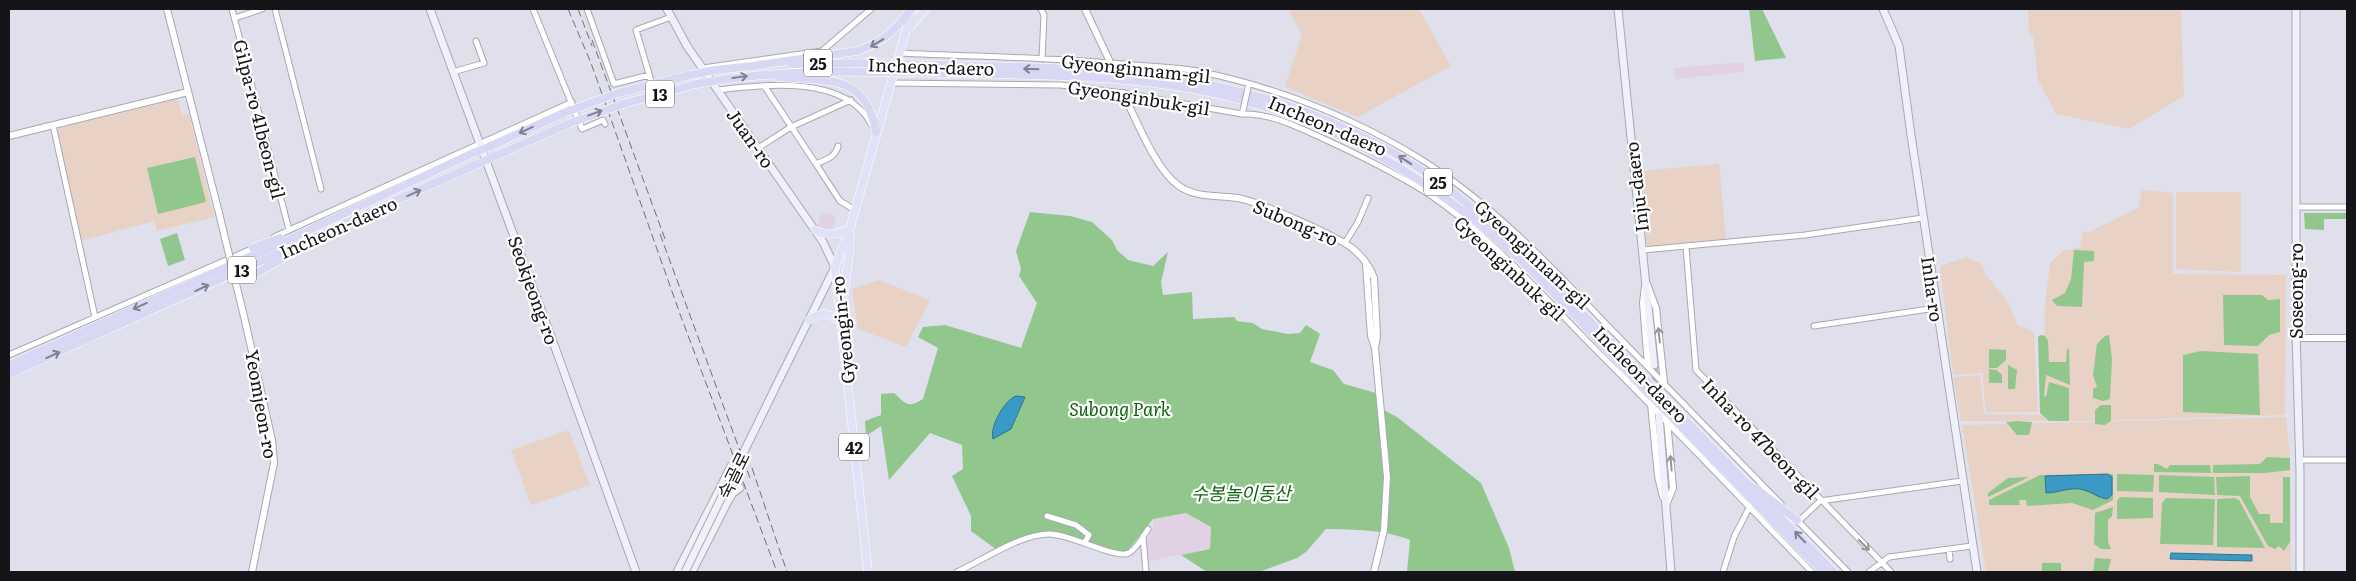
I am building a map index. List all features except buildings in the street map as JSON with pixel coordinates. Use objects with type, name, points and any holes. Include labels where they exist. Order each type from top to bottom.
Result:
[{"type":"highway","points":[[758,65],[857,51],[870,47],[898,27],[912,9]]},
{"type":"highway","name":"Incheon-daero","points":[[9,365],[564,113],[618,93],[652,84],[715,70],[758,65],[879,64],[904,68],[1115,79],[1199,91],[1258,104],[1332,131],[1385,157],[1445,196],[1508,248],[1823,572]]},
{"type":"highway","name":"Incheon-daero","points":[[9,374],[568,124],[623,104],[696,84],[759,74],[809,71],[877,72],[904,68],[1114,72],[1198,82],[1259,96],[1300,110],[1389,150],[1448,189],[1515,245],[1834,572]]},
{"type":"highway","points":[[759,74],[841,83],[854,90],[864,100],[872,113],[876,132]]},
{"type":"highway","points":[[253,248],[340,216]]},
{"type":"highway","points":[[255,274],[343,225]]},
{"type":"highway","points":[[1747,483],[1764,493],[1797,521]]},
{"type":"main road","name":"Seokjeong-ro","points":[[430,9],[636,572]]},
{"type":"main road","name":"Juan-ro","points":[[667,9],[703,68],[815,230],[835,267]]},
{"type":"main road","name":"Gyeongin-ro","points":[[868,572],[835,267],[850,228],[912,9]]},
{"type":"main road","points":[[906,32],[918,14],[925,9]]},
{"type":"main road","name":"Inju-daero","points":[[1618,9],[1632,166],[1644,250],[1651,366]]},
{"type":"main road","name":"Inha-ro","points":[[1883,9],[1900,46],[1936,308],[1977,572]]},
{"type":"main road","name":"Soseong-ro","points":[[2296,9],[2295,207],[2296,338],[2300,460],[2300,572]]},
{"type":"main road","points":[[815,230],[826,235],[832,235],[840,234],[850,228]]},
{"type":"main road","points":[[809,320],[820,313],[826,313],[840,322],[849,254],[850,228]]},
{"type":"main road","name":"숙골로","points":[[685,572],[835,267]]},
{"type":"main road","points":[[1659,416],[1671,572]]},
{"type":"main road","points":[[677,572],[731,466]]},
{"type":"main road","points":[[692,572],[732,493],[740,488]]},
{"type":"main road","points":[[716,496],[727,503]]},
{"type":"street","points":[[9,136],[188,92],[167,9]]},
{"type":"street","name":"Gilpa-ro 41beon-gil","points":[[232,9],[288,230]]},
{"type":"street","points":[[234,18],[262,9]]},
{"type":"street","points":[[275,9],[321,189]]},
{"type":"street","points":[[533,9],[582,129],[603,120],[605,124]]},
{"type":"street","points":[[587,9],[614,84],[649,75]]},
{"type":"street","points":[[703,68],[822,50],[871,9]]},
{"type":"street","points":[[1041,9],[1044,15],[1042,59]]},
{"type":"street","points":[[1085,9],[1110,62]]},
{"type":"street","points":[[652,84],[636,30],[672,17]]},
{"type":"street","points":[[453,72],[484,62],[476,41]]},
{"type":"street","name":"Gyeonginnam-gil","points":[[899,54],[1110,62],[1196,71],[1315,106],[1384,138],[1425,162],[1495,214],[1517,234],[1651,366],[1664,383],[1848,572]]},
{"type":"street","name":"Gyeonginbuk-gil","points":[[891,83],[1061,85],[1123,92],[1242,112],[1260,113],[1302,129],[1371,160],[1428,194],[1479,234],[1667,420],[1812,572]]},
{"type":"street","points":[[718,90],[765,87],[822,89],[834,92],[851,100],[870,120],[876,132]]},
{"type":"street","points":[[765,87],[840,202],[855,210]]},
{"type":"street","points":[[1242,112],[1249,87]]},
{"type":"street","name":"Yeomjeon-ro","points":[[188,92],[219,213],[272,440],[274,463],[252,572]]},
{"type":"street","name":"Subong-ro","points":[[1123,92],[1161,168],[1179,186],[1190,192],[1256,203],[1345,243],[1360,256],[1374,278],[1377,336],[1375,348],[1387,477],[1384,530],[1374,572]]},
{"type":"street","points":[[758,148],[791,127],[851,100]]},
{"type":"street","points":[[9,355],[228,257],[253,248],[288,230],[572,102]]},
{"type":"street","points":[[53,125],[95,317]]},
{"type":"street","points":[[816,164],[837,152],[838,146]]},
{"type":"street","points":[[1345,243],[1358,222],[1368,198]]},
{"type":"street","points":[[2295,207],[2347,206]]},
{"type":"street","points":[[1644,250],[1765,240],[1923,218]]},
{"type":"street","name":"Inha-ro 47beon-gil","points":[[1686,247],[1696,370],[1820,501],[1891,572]]},
{"type":"street","points":[[1646,283],[1656,308],[1664,383]]},
{"type":"street","points":[[1814,326],[1936,308]]},
{"type":"street","points":[[2296,338],[2347,338]]},
{"type":"street","points":[[1651,404],[1658,476],[1666,505]]},
{"type":"street","points":[[1666,505],[1672,488],[1667,420]]},
{"type":"street","points":[[2300,460],[2347,460]]},
{"type":"street","points":[[1797,521],[1820,501],[1962,481]]},
{"type":"street","points":[[1723,572],[1734,537],[1750,507]]},
{"type":"street","points":[[1047,516],[1076,525],[1089,535],[1085,542]]},
{"type":"street","points":[[957,572],[1015,542],[1047,534],[1064,534],[1108,552],[1124,555],[1130,552],[1148,529]]},
{"type":"street","points":[[1143,536],[1146,572]]},
{"type":"street","points":[[1869,572],[1888,557],[1972,546]]},
{"type":"street","points":[[1950,549],[1950,559]]},
{"type":"shaded area","points":[[1288,9],[1419,9],[1451,66],[1358,117],[1285,87],[1302,34]]},
{"type":"shaded area","points":[[2028,9],[2181,9],[2184,96],[2129,129],[2056,114],[2038,80],[2033,37],[2029,35]]},
{"type":"shaded area","points":[[1743,62],[1744,72],[1676,79],[1674,68]]},
{"type":"shaded area","points":[[178,99],[182,115],[189,114],[214,217],[157,231],[154,221],[80,241],[57,135],[58,130]]},
{"type":"shaded area","points":[[1719,164],[1726,239],[1647,247],[1640,171]]},
{"type":"shaded area","points":[[2142,190],[2173,193],[2173,274],[2286,275],[2285,415],[2090,421],[1961,421],[1953,377],[1980,375],[1984,414],[2043,415],[2045,305],[2050,263],[2063,251],[2080,247],[2083,231],[2089,232],[2138,208]]},
{"type":"shaded area","points":[[2176,192],[2241,192],[2241,272],[2176,269]]},
{"type":"shaded area","points":[[826,212],[836,216],[832,230],[823,232],[817,229],[820,216]]},
{"type":"shaded area","points":[[1967,257],[1982,264],[1985,274],[2008,302],[2018,325],[2034,332],[2038,412],[1986,412],[1982,373],[1953,375],[1940,266]]},
{"type":"shaded area","points":[[879,280],[930,300],[906,347],[858,329],[852,289]]},
{"type":"shaded area","points":[[2286,417],[2290,458],[2291,572],[1986,572],[1962,425]]},
{"type":"shaded area","points":[[569,430],[590,485],[531,505],[511,450]]},
{"type":"shaded area","points":[[1186,513],[1211,527],[1210,549],[1149,561],[1147,541],[1153,528],[1153,519]]},
{"type":"green space","points":[[1749,9],[1762,9],[1786,58],[1755,61]]},
{"type":"green space","points":[[195,157],[206,202],[158,214],[147,168]]},
{"type":"green space","name":"Subong Park","points":[[1030,212],[1070,216],[1092,222],[1112,240],[1117,250],[1128,260],[1153,266],[1168,252],[1161,282],[1163,295],[1192,292],[1193,319],[1234,317],[1237,321],[1253,323],[1262,329],[1288,334],[1300,333],[1306,325],[1320,334],[1310,362],[1333,370],[1344,384],[1376,393],[1378,407],[1397,417],[1481,483],[1509,548],[1515,572],[1407,572],[1410,540],[1379,532],[1326,529],[1306,552],[1297,558],[1259,572],[1207,572],[1181,555],[1210,549],[1211,527],[1186,513],[1153,519],[1124,555],[1047,534],[997,550],[971,531],[971,516],[952,476],[963,469],[962,445],[930,433],[889,480],[881,426],[866,436],[865,421],[881,415],[881,394],[894,393],[908,404],[914,404],[923,399],[938,348],[918,337],[923,327],[945,325],[1021,348],[1037,303],[1019,276],[1021,269],[1016,251]]},
{"type":"green space","points":[[2304,213],[2347,213],[2347,219],[2324,219],[2324,230],[2305,229]]},
{"type":"green space","points":[[177,233],[185,260],[168,266],[160,239]]},
{"type":"green space","points":[[2074,250],[2094,251],[2094,261],[2084,262],[2082,307],[2057,306],[2052,300],[2065,293],[2071,279]]},
{"type":"green space","points":[[2223,295],[2262,295],[2268,300],[2280,299],[2280,332],[2269,335],[2258,346],[2224,345]]},
{"type":"green space","points":[[2041,335],[2045,336],[2048,341],[2049,362],[2066,362],[2067,348],[2069,350],[2070,385],[2046,375],[2044,396],[2046,397],[2049,382],[2069,388],[2069,421],[2049,421],[2040,413],[2038,337]]},
{"type":"green space","points":[[2109,335],[2112,359],[2110,399],[2103,401],[2093,398],[2093,389],[2097,387],[2093,375],[2097,344],[2105,336]]},
{"type":"green space","points":[[1989,349],[2006,350],[2006,360],[1997,368],[1989,368]]},
{"type":"green space","points":[[2201,351],[2258,354],[2260,415],[2183,412],[2183,355]]},
{"type":"green space","points":[[2008,365],[2017,370],[2015,389],[2008,389]]},
{"type":"green space","points":[[1989,369],[1997,370],[2002,375],[2002,383],[1989,383]]},
{"type":"green space","points":[[2101,405],[2111,405],[2111,421],[2105,425],[2095,424],[2095,410]]},
{"type":"green space","points":[[2006,422],[2032,422],[2029,435],[2017,435]]},
{"type":"green space","points":[[2267,457],[2290,458],[2290,470],[2265,473],[2213,473],[2213,465],[2260,464]]},
{"type":"green space","points":[[2154,464],[2167,469],[2170,465],[2210,465],[2211,473],[2154,472]]},
{"type":"green space","points":[[2113,474],[2113,500],[2093,510],[2072,503],[2027,506],[2026,500],[2019,500],[2020,505],[1989,505],[1989,500],[2040,475]]},
{"type":"green space","points":[[2117,474],[2154,475],[2153,492],[2117,491]]},
{"type":"green space","points":[[2159,475],[2214,477],[2215,495],[2159,492]]},
{"type":"green space","points":[[2250,476],[2250,497],[2259,514],[2270,514],[2270,523],[2283,523],[2283,477],[2290,477],[2290,542],[2284,551],[2279,546],[2275,549],[2268,546],[2240,496],[2217,495],[2216,477]]},
{"type":"green space","points":[[2029,477],[1988,497],[1988,493],[2008,478]]},
{"type":"green space","points":[[2120,497],[2153,498],[2153,518],[2117,519],[2117,501]]},
{"type":"green space","points":[[2166,498],[2215,499],[2213,545],[2160,544],[2162,503]]},
{"type":"green space","points":[[2235,498],[2239,500],[2265,548],[2217,547],[2217,499]]},
{"type":"green space","points":[[2113,507],[2112,516],[2108,520],[2108,542],[2111,549],[2101,549],[2094,544],[2095,513]]},
{"type":"green space","points":[[2095,558],[2111,559],[2108,572],[2093,572]]},
{"type":"green space","points":[[2042,563],[2061,563],[2061,572],[2042,572]]},
{"type":"water","points":[[1017,396],[1025,397],[1011,429],[993,439],[993,428],[999,414],[1012,398]]},
{"type":"water","points":[[2108,474],[2112,477],[2112,495],[2107,499],[2079,489],[2046,493],[2045,476]]},
{"type":"water","points":[[2171,553],[2252,555],[2252,561],[2170,559]]},
{"type":"tunnel","points":[[1654,365],[1657,392]]},
{"type":"railway","points":[[568,9],[591,63],[680,314],[777,572]]},
{"type":"railway","points":[[578,9],[592,46]]},
{"type":"railway","points":[[592,40],[665,239]]},
{"type":"railway","points":[[660,234],[750,478]]},
{"type":"railway","points":[[752,468],[787,572]]},
{"type":"park label","name":"수봉놀이동산","points":[[1241,492]]}]
